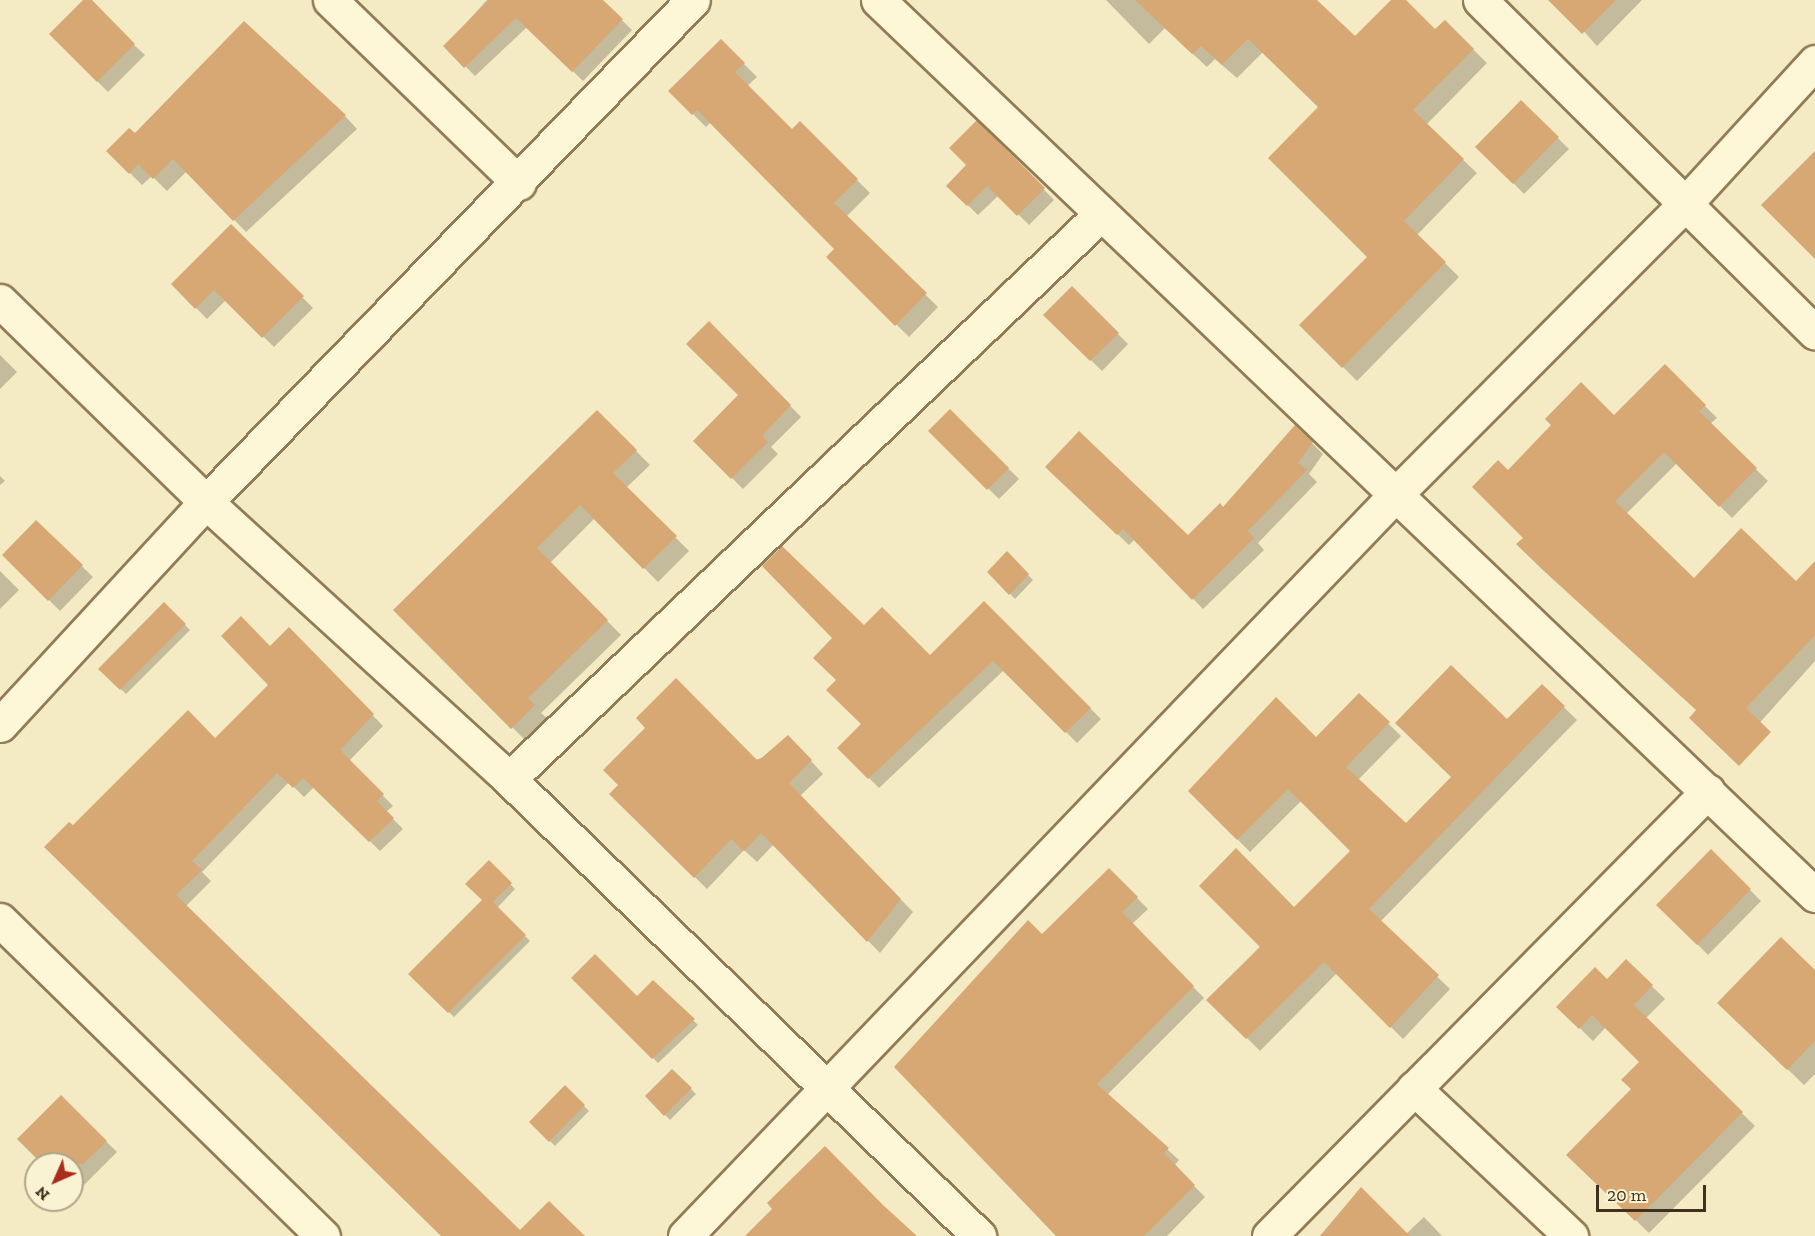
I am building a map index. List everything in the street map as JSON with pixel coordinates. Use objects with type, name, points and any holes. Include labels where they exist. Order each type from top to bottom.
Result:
[{"type":"street","points":[[330,0],[519,183]]},
{"type":"street","points":[[0,725],[206,502],[519,183],[693,0]]},
{"type":"street","points":[[878,0],[1101,214],[1398,492],[1815,895]]},
{"type":"street","points":[[1480,0],[1815,333]]},
{"type":"street","points":[[685,1236],[1398,492],[1684,205],[1815,62]]},
{"type":"street","points":[[509,779],[1101,214]]},
{"type":"street","points":[[0,301],[206,502],[509,779],[824,1091],[979,1236]]},
{"type":"street","points":[[1269,1236],[1708,791]]},
{"type":"street","points":[[0,920],[323,1236]]},
{"type":"street","points":[[1414,1088],[1571,1236]]},
{"type":"building","points":[[83,0],[92,0],[135,44],[97,82],[49,34]]},
{"type":"building","points":[[489,0],[603,0],[623,19],[572,72],[516,18],[464,68],[443,46]]},
{"type":"building","points":[[1135,0],[1317,0],[1355,36],[1391,0],[1406,0],[1435,29],[1445,20],[1474,49],[1413,110],[1464,159],[1404,221],[1446,262],[1342,368],[1299,325],[1367,257],[1268,158],[1318,107],[1248,39],[1222,65],[1201,46],[1192,54]]},
{"type":"building","points":[[1548,0],[1616,0],[1582,34]]},
{"type":"building","points":[[244,21],[346,115],[233,221],[173,159],[153,179],[138,164],[129,174],[106,151],[129,128],[135,133]]},
{"type":"building","points":[[721,39],[745,63],[735,72],[792,129],[800,121],[858,179],[834,203],[927,293],[895,326],[826,257],[834,249],[697,110],[692,115],[668,91]]},
{"type":"building","points":[[1521,100],[1559,137],[1513,184],[1475,147]]},
{"type":"building","points":[[977,120],[1045,188],[1017,216],[987,186],[967,206],[946,186],[966,165],[949,148]]},
{"type":"building","points":[[1815,151],[1815,259],[1761,205]]},
{"type":"building","points":[[231,224],[304,296],[262,338],[214,290],[195,309],[171,284]]},
{"type":"building","points":[[1072,286],[1119,333],[1090,361],[1043,315]]},
{"type":"building","points":[[709,321],[791,405],[762,436],[768,442],[731,479],[693,441],[738,395],[686,344]]},
{"type":"building","points":[[1665,364],[1706,405],[1699,411],[1757,468],[1719,507],[1664,452],[1615,501],[1694,578],[1741,528],[1796,581],[1815,561],[1815,635],[1746,708],[1771,732],[1739,766],[1689,718],[1696,710],[1516,544],[1523,538],[1472,487],[1498,460],[1508,470],[1551,425],[1545,419],[1581,382],[1614,415]]},
{"type":"building","points":[[950,409],[1009,468],[987,490],[928,431]]},
{"type":"building","points":[[597,410],[637,450],[613,473],[677,536],[643,569],[580,505],[537,548],[608,620],[528,698],[535,705],[511,729],[393,610]]},
{"type":"building","points":[[1295,425],[1313,442],[1298,463],[1307,470],[1248,531],[1254,538],[1192,600],[1123,529],[1117,535],[1045,467],[1079,431],[1188,535],[1220,503],[1223,507]]},
{"type":"building","points":[[36,520],[83,565],[48,601],[2,555]]},
{"type":"building","points":[[782,546],[864,625],[882,607],[930,655],[984,601],[1091,708],[1065,733],[993,661],[868,779],[837,748],[861,724],[826,690],[836,680],[813,658],[832,638],[762,566]]},
{"type":"building","points":[[1007,551],[1029,574],[1009,595],[987,572]]},
{"type":"building","points":[[164,602],[186,624],[120,690],[98,669]]},
{"type":"building","points":[[241,616],[270,646],[289,627],[374,714],[340,750],[384,794],[377,801],[394,818],[369,842],[303,778],[293,788],[277,773],[192,861],[202,870],[176,895],[520,1230],[549,1201],[585,1236],[441,1236],[44,847],[69,822],[73,825],[188,710],[215,738],[268,685],[221,636]]},
{"type":"building","points":[[1451,665],[1507,719],[1542,684],[1565,706],[1369,909],[1439,975],[1390,1028],[1324,962],[1246,1039],[1206,1000],[1260,947],[1199,886],[1236,848],[1294,907],[1350,851],[1288,789],[1237,840],[1188,791],[1276,697],[1316,737],[1359,693],[1390,722],[1346,767],[1406,823],[1451,777],[1395,723]]},
{"type":"building","points":[[676,678],[758,761],[788,735],[812,760],[789,783],[901,899],[867,942],[761,833],[744,851],[731,839],[694,878],[609,794],[618,785],[603,770],[645,728],[636,718]]},
{"type":"building","points":[[1711,849],[1751,889],[1697,945],[1656,905]]},
{"type":"building","points":[[489,860],[512,883],[493,902],[526,935],[448,1013],[408,974],[482,900],[465,884]]},
{"type":"building","points":[[1109,868],[1138,897],[1122,912],[1194,986],[1097,1084],[1169,1148],[1164,1153],[1195,1185],[1144,1236],[1056,1236],[894,1067],[1028,920],[1042,934]]},
{"type":"building","points":[[1781,937],[1815,970],[1815,1041],[1787,1070],[1717,1003]]},
{"type":"building","points":[[595,954],[637,996],[653,980],[695,1019],[652,1059],[571,978]]},
{"type":"building","points":[[1626,959],[1653,985],[1634,1005],[1743,1112],[1635,1221],[1566,1155],[1631,1089],[1621,1080],[1639,1062],[1592,1015],[1579,1029],[1556,1007],[1595,967],[1607,979]]},
{"type":"building","points":[[672,1069],[692,1088],[664,1116],[645,1096]]},
{"type":"building","points":[[565,1085],[585,1105],[549,1142],[529,1122]]},
{"type":"building","points":[[61,1095],[107,1141],[84,1163],[84,1152],[30,1152],[17,1139]]},
{"type":"building","points":[[825,1146],[917,1236],[745,1236],[772,1209],[767,1203]]},
{"type":"building","points":[[1361,1187],[1410,1236],[1320,1236]]}]
